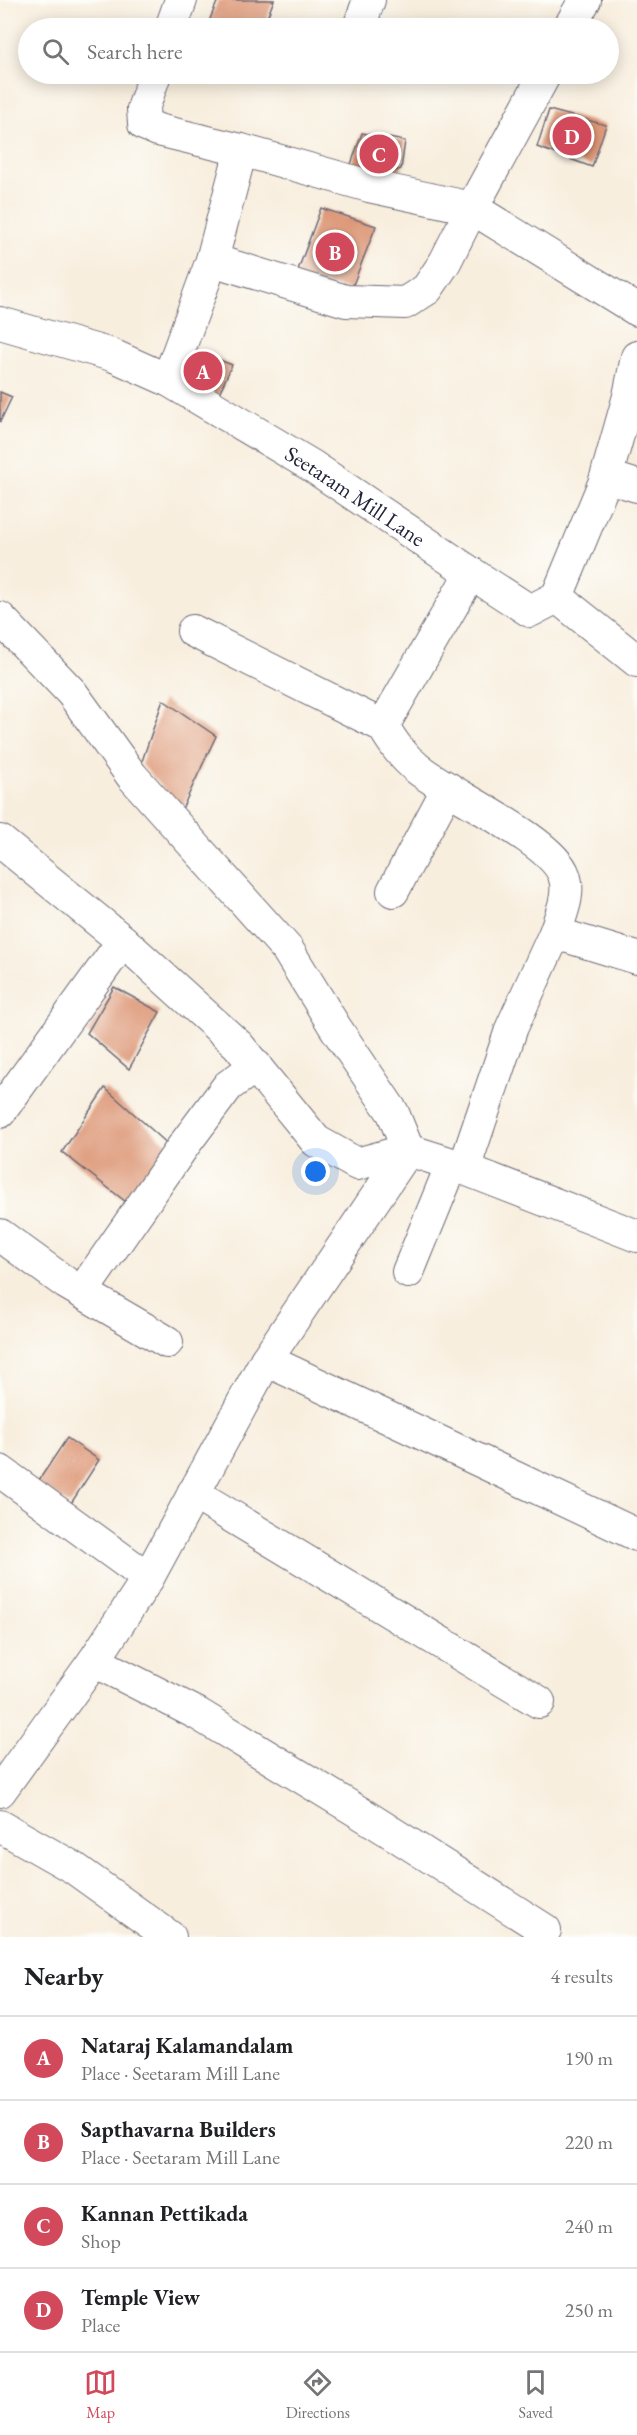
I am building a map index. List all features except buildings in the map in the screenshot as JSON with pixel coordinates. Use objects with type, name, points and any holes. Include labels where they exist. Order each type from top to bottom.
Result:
[{"type":"street","points":[[175,18],[181,0]]},
{"type":"street","points":[[575,18],[585,0]]},
{"type":"street","points":[[152,84],[143,109],[144,124],[158,130],[241,150],[369,186],[472,208],[634,308],[637,348]]},
{"type":"street","points":[[212,260],[346,301],[405,303],[427,289],[446,262],[472,208],[539,84]]},
{"type":"street","points":[[168,380],[212,260],[241,150]]},
{"type":"street","name":"Seetaram Mill Lane","points":[[0,323],[112,355],[168,380],[312,466],[530,611],[557,597]]},
{"type":"street","points":[[637,357],[629,396],[605,482],[557,597],[637,661]]},
{"type":"street","points":[[605,482],[618,480],[637,486]]},
{"type":"street","points":[[383,726],[471,573]]},
{"type":"street","points":[[0,618],[72,693],[132,776],[287,949],[335,1027],[393,1113],[408,1150]]},
{"type":"street","points":[[193,631],[383,726],[398,750],[419,770],[522,833],[553,858],[564,874],[567,894],[555,933],[512,1027],[458,1166],[408,1272]]},
{"type":"street","points":[[393,891],[448,788]]},
{"type":"street","points":[[0,841],[123,941],[238,1045],[316,1142],[357,1164],[408,1150],[458,1166],[637,1236]]},
{"type":"street","points":[[555,933],[637,958]]},
{"type":"street","points":[[0,1112],[123,941]]},
{"type":"street","points":[[82,1292],[228,1086],[256,1066]]},
{"type":"street","points":[[0,1791],[94,1661],[147,1578],[266,1360],[408,1150]]},
{"type":"street","points":[[0,1235],[66,1282],[167,1342]]},
{"type":"street","points":[[266,1360],[637,1535]]},
{"type":"street","points":[[0,1471],[147,1578]]},
{"type":"street","points":[[193,1493],[539,1702]]},
{"type":"street","points":[[94,1661],[208,1720],[545,1930]]},
{"type":"street","points":[[0,1826],[74,1868],[170,1937]]},
{"type":"place","name":"Temple View","points":[[572,136]]},
{"type":"place","name":"Kannan Pettikada","points":[[379,154]]},
{"type":"place","name":"Sapthavarna Builders","points":[[335,252]]},
{"type":"place","name":"Nataraj Kalamandalam","points":[[203,371]]}]
